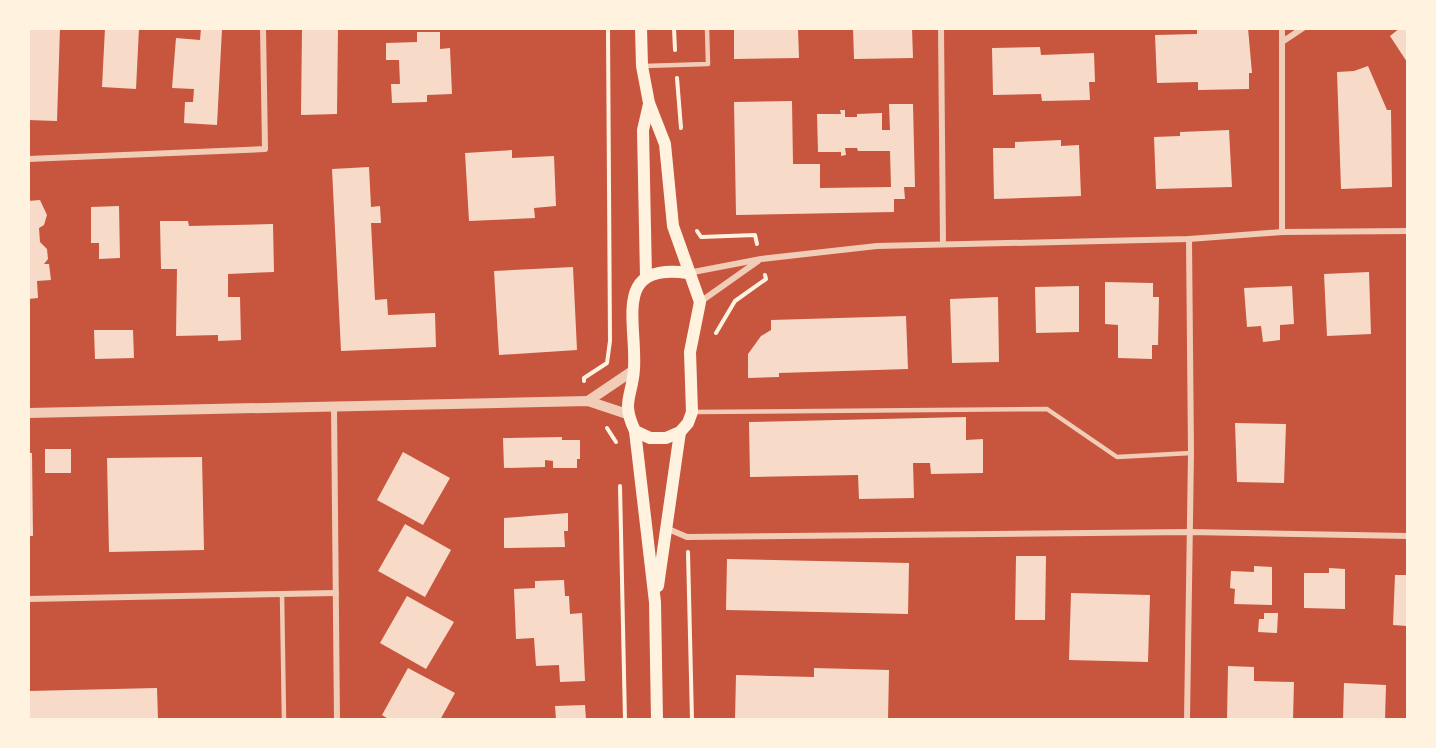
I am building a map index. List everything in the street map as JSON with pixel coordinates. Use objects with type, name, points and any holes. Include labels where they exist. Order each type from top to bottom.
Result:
[{"type":"main road","points":[[635,431],[650,438],[666,438],[680,432],[688,423],[692,412],[690,352],[700,302],[673,226],[665,144],[650,103],[642,66],[641,28]]},
{"type":"main road","points":[[645,277],[643,130],[650,103]]},
{"type":"main road","points":[[657,720],[655,602],[635,431],[627,414],[628,392],[634,370],[632,314],[634,289],[645,277],[660,271],[688,273]]},
{"type":"main road","points":[[655,602],[680,432]]},
{"type":"street","points":[[28,159],[266,149],[263,28]]},
{"type":"street","points":[[941,28],[943,244]]},
{"type":"street","points":[[1282,28],[1282,232]]},
{"type":"street","points":[[1282,42],[1303,28]]},
{"type":"street","points":[[688,273],[761,259],[877,246],[1190,239],[1282,232],[1407,231]]},
{"type":"street","points":[[1187,720],[1191,453],[1190,239]]},
{"type":"street","points":[[700,302],[761,259]]},
{"type":"street","points":[[588,401],[634,370]]},
{"type":"street","points":[[28,413],[588,401],[627,414]]},
{"type":"street","points":[[334,405],[337,720]]},
{"type":"street","points":[[666,528],[687,537],[1189,532],[1407,536]]},
{"type":"street","points":[[28,599],[336,593]]},
{"type":"lane","points":[[642,66],[708,64],[707,28]]},
{"type":"lane","points":[[692,412],[1047,410],[1117,457],[1191,453]]},
{"type":"lane","points":[[282,594],[284,720]]},
{"type":"path","points":[[588,401],[584,378],[607,363],[610,341],[608,28]]},
{"type":"path","points":[[674,28],[681,131]]},
{"type":"path","points":[[695,228],[701,237],[755,235],[766,279],[735,301],[716,332],[714,343]]},
{"type":"path","points":[[603,426],[610,430],[618,446]]},
{"type":"path","points":[[620,480],[625,720]]},
{"type":"path","points":[[687,537],[692,720]]},
{"type":"building","points":[[28,28],[60,28],[57,121],[28,120]]},
{"type":"building","points":[[105,28],[139,28],[136,89],[102,87]]},
{"type":"building","points":[[201,28],[222,29],[217,125],[184,123],[185,102],[193,102],[194,89],[172,88],[176,38],[200,40]]},
{"type":"building","points":[[302,28],[338,28],[337,114],[301,115]]},
{"type":"building","points":[[734,28],[798,28],[799,58],[734,59]]},
{"type":"building","points":[[853,28],[912,28],[913,58],[854,59]]},
{"type":"building","points":[[1197,28],[1248,28],[1252,73],[1249,73],[1249,89],[1198,90],[1198,82],[1157,83],[1155,35],[1197,34]]},
{"type":"building","points":[[1400,28],[1407,28],[1407,62],[1390,36]]},
{"type":"building","points":[[417,32],[440,32],[440,49],[450,48],[452,94],[427,95],[427,102],[392,103],[391,84],[400,84],[399,60],[386,60],[386,43],[417,42]]},
{"type":"building","points":[[1040,47],[1041,55],[1094,53],[1095,82],[1089,82],[1090,100],[1042,101],[1041,94],[993,95],[992,48]]},
{"type":"building","points":[[1368,66],[1387,110],[1391,110],[1392,187],[1341,189],[1337,72],[1354,71]]},
{"type":"building","points":[[792,101],[793,164],[820,164],[820,188],[891,187],[890,151],[858,151],[857,148],[845,148],[846,155],[841,156],[841,152],[818,152],[817,114],[841,114],[840,110],[845,110],[845,117],[882,113],[882,130],[890,130],[889,104],[913,104],[915,187],[904,187],[905,199],[894,199],[894,212],[736,215],[734,102]]},
{"type":"building","points":[[1229,130],[1232,187],[1156,189],[1154,137],[1180,136],[1180,132]]},
{"type":"building","points":[[1061,140],[1061,146],[1079,145],[1081,196],[994,199],[993,148],[1015,148],[1015,142]]},
{"type":"building","points":[[512,150],[512,158],[554,156],[556,206],[534,208],[535,218],[469,221],[465,153]]},
{"type":"building","points":[[369,167],[371,207],[380,206],[381,223],[371,223],[375,300],[387,299],[388,315],[435,313],[436,347],[341,351],[332,169]]},
{"type":"building","points":[[40,200],[47,215],[44,225],[39,228],[40,242],[47,249],[48,259],[44,264],[49,264],[51,280],[37,281],[38,298],[28,299],[28,201]]},
{"type":"building","points":[[119,206],[120,258],[99,259],[99,243],[91,243],[91,207]]},
{"type":"building","points":[[160,221],[188,221],[189,226],[273,224],[274,272],[228,274],[228,297],[240,297],[241,340],[218,341],[218,335],[176,336],[177,269],[161,269]]},
{"type":"building","points":[[573,267],[577,350],[499,355],[494,271]]},
{"type":"building","points":[[1369,272],[1371,334],[1327,336],[1324,274]]},
{"type":"building","points":[[1105,282],[1153,283],[1153,297],[1159,297],[1158,345],[1152,345],[1152,359],[1118,358],[1118,325],[1105,324]]},
{"type":"building","points":[[1079,286],[1079,332],[1036,333],[1035,287]]},
{"type":"building","points":[[1292,286],[1294,324],[1280,325],[1280,340],[1263,342],[1261,326],[1247,327],[1244,288]]},
{"type":"building","points":[[998,297],[999,362],[952,363],[950,299]]},
{"type":"building","points":[[906,316],[908,369],[779,373],[779,377],[748,378],[748,354],[761,336],[771,330],[771,320]]},
{"type":"building","points":[[94,330],[133,330],[134,358],[95,359]]},
{"type":"building","points":[[966,417],[966,440],[983,439],[983,473],[931,474],[930,463],[913,463],[914,498],[859,499],[858,475],[750,477],[749,422]]},
{"type":"building","points":[[1235,423],[1286,424],[1284,483],[1237,482]]},
{"type":"building","points":[[562,437],[562,440],[580,440],[580,459],[577,459],[577,468],[553,468],[553,461],[545,460],[545,467],[504,468],[503,438]]},
{"type":"building","points":[[45,449],[71,449],[71,473],[45,473]]},
{"type":"building","points":[[403,452],[450,478],[423,525],[377,500]]},
{"type":"building","points":[[28,453],[32,453],[33,536],[28,536]]},
{"type":"building","points":[[202,457],[204,550],[109,552],[107,458]]},
{"type":"building","points":[[568,513],[568,531],[564,531],[565,547],[504,548],[504,518]]},
{"type":"building","points":[[405,524],[451,550],[425,597],[378,571]]},
{"type":"building","points":[[1016,556],[1046,556],[1045,620],[1015,620]]},
{"type":"building","points":[[727,559],[909,563],[908,614],[726,610]]},
{"type":"building","points":[[1254,566],[1272,567],[1272,605],[1234,604],[1235,589],[1230,588],[1231,571],[1254,572]]},
{"type":"building","points":[[1329,568],[1345,569],[1345,609],[1304,608],[1304,573],[1329,573]]},
{"type":"building","points":[[1395,575],[1407,575],[1407,626],[1393,625]]},
{"type":"building","points":[[564,580],[565,596],[569,596],[570,614],[582,613],[585,681],[560,682],[559,665],[536,666],[534,638],[516,639],[514,589],[535,588],[535,581]]},
{"type":"building","points":[[1071,593],[1150,595],[1148,662],[1069,660]]},
{"type":"building","points":[[407,596],[454,622],[426,669],[380,643]]},
{"type":"building","points":[[1264,613],[1278,613],[1277,633],[1258,632],[1259,619],[1264,619]]},
{"type":"building","points":[[1228,666],[1254,667],[1254,681],[1294,682],[1293,720],[1227,720]]},
{"type":"building","points":[[408,668],[455,693],[440,720],[390,720],[382,715]]},
{"type":"building","points":[[814,668],[889,670],[888,720],[735,720],[736,675],[814,677]]},
{"type":"building","points":[[1344,683],[1386,685],[1385,720],[1343,720]]},
{"type":"building","points":[[157,688],[158,720],[28,720],[28,691]]},
{"type":"building","points":[[585,705],[586,720],[556,720],[555,706]]}]
